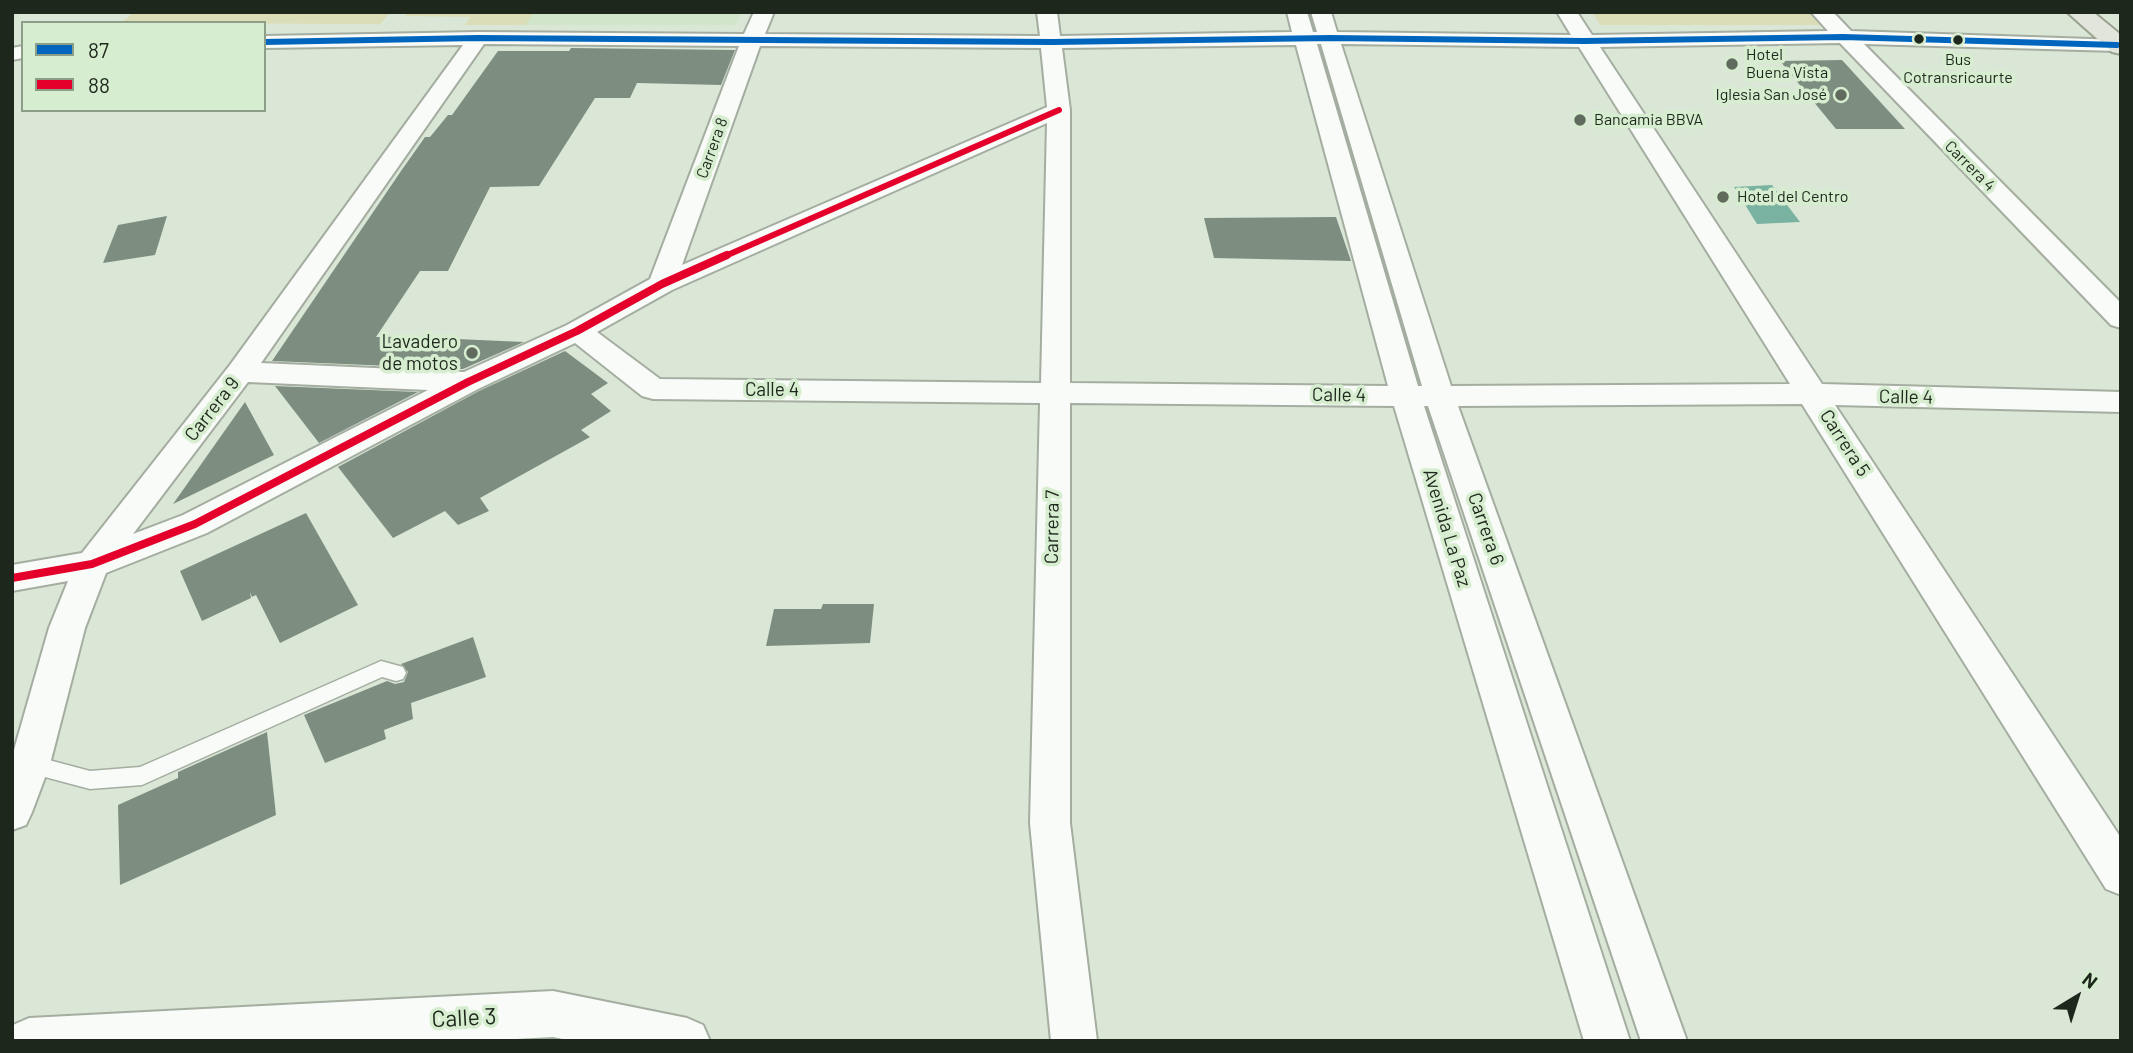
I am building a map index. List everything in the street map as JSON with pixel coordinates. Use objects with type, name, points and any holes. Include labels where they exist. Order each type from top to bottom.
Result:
[{"type":"main road","points":[[2078,12],[2119,46]]},
{"type":"street","name":"Carrera 8","points":[[662,284],[764,12]]},
{"type":"street","name":"Carrera 5","points":[[1567,12],[2121,875]]},
{"type":"street","name":"Carrera 4","points":[[1821,12],[2121,318]]},
{"type":"street","points":[[266,42],[478,38],[752,39],[1050,27],[1313,26],[1584,41],[1843,37],[2119,46]]},
{"type":"street","name":"Carrera 6","points":[[1313,26],[1664,1041]]},
{"type":"street","name":"Avenida La Paz","points":[[1313,26],[1406,396],[1607,1041]]},
{"type":"street","name":"Carrera 7","points":[[1050,27],[1059,110],[1050,823],[1074,1041]]},
{"type":"street","name":"Carrera 9","points":[[12,812],[30,764],[67,628],[92,564],[240,372],[478,38]]},
{"type":"street","points":[[12,578],[92,564],[195,524],[468,382],[577,331],[662,284],[1059,110]]},
{"type":"street","name":"Calle 4","points":[[577,331],[653,389],[1406,396],[1814,394],[2121,402]]},
{"type":"street","points":[[240,372],[468,382]]},
{"type":"street","name":"Calle 3","points":[[29,1041],[553,1014],[687,1041]]},
{"type":"lane","points":[[30,764],[90,780],[142,776],[381,669],[396,673]]},
{"type":"shaded area","points":[[134,12],[391,12],[380,24],[123,21]]},
{"type":"shaded area","points":[[409,12],[535,12],[525,25],[465,25],[470,17],[405,16]]},
{"type":"shaded area","points":[[475,12],[742,12],[736,25],[465,25]]},
{"type":"shaded area","points":[[1592,12],[1809,12],[1821,25],[1600,25]]},
{"type":"water","points":[[1772,185],[1800,222],[1757,224],[1734,187]]},
{"type":"building","points":[[571,48],[735,50],[721,85],[637,83],[630,98],[595,98],[539,186],[490,187],[448,271],[420,271],[376,337],[458,336],[457,339],[524,342],[463,369],[272,361],[425,137],[430,137],[448,115],[452,115],[498,51],[569,51]]},
{"type":"building","name":"Iglesia San José","points":[[1842,60],[1905,129],[1836,129],[1780,61]]},
{"type":"building","points":[[167,216],[155,255],[103,263],[118,225]]},
{"type":"building","points":[[1336,217],[1351,261],[1214,258],[1204,218]]},
{"type":"building","points":[[565,351],[608,383],[591,394],[611,411],[581,430],[590,437],[480,498],[489,511],[458,525],[445,511],[393,538],[338,467],[479,391]]},
{"type":"building","points":[[275,386],[418,392],[319,443]]},
{"type":"building","points":[[245,402],[274,455],[173,504]]},
{"type":"building","points":[[306,513],[358,605],[280,643],[256,595],[252,597],[250,592],[251,598],[202,621],[180,571]]},
{"type":"building","points":[[823,604],[874,604],[870,643],[766,646],[774,609],[821,609]]},
{"type":"building","points":[[473,637],[486,677],[411,703],[413,719],[384,730],[386,739],[325,763],[304,715],[387,681],[395,684],[404,682],[408,672],[401,664]]},
{"type":"building","points":[[267,732],[276,815],[120,885],[118,805],[178,778],[178,772]]},
{"type":"transit line","name":"87","points":[[266,42],[478,38],[1052,42],[1330,38],[1584,41],[1843,37],[2117,45]]},
{"type":"transit line","name":"88","points":[[12,578],[92,564],[195,524],[468,382],[577,331],[662,284],[1059,110]]},
{"type":"place","name":"Bus Cotransricaurte","points":[[1958,40]]},
{"type":"place","name":"Hotel Buena Vista","points":[[1732,64]]},
{"type":"place","name":"Iglesia San José","points":[[1841,95]]},
{"type":"place","name":"Bancamia BBVA","points":[[1580,120]]},
{"type":"place","name":"Hotel del Centro","points":[[1723,197]]},
{"type":"place","name":"Lavadero de motos","points":[[472,353]]}]
